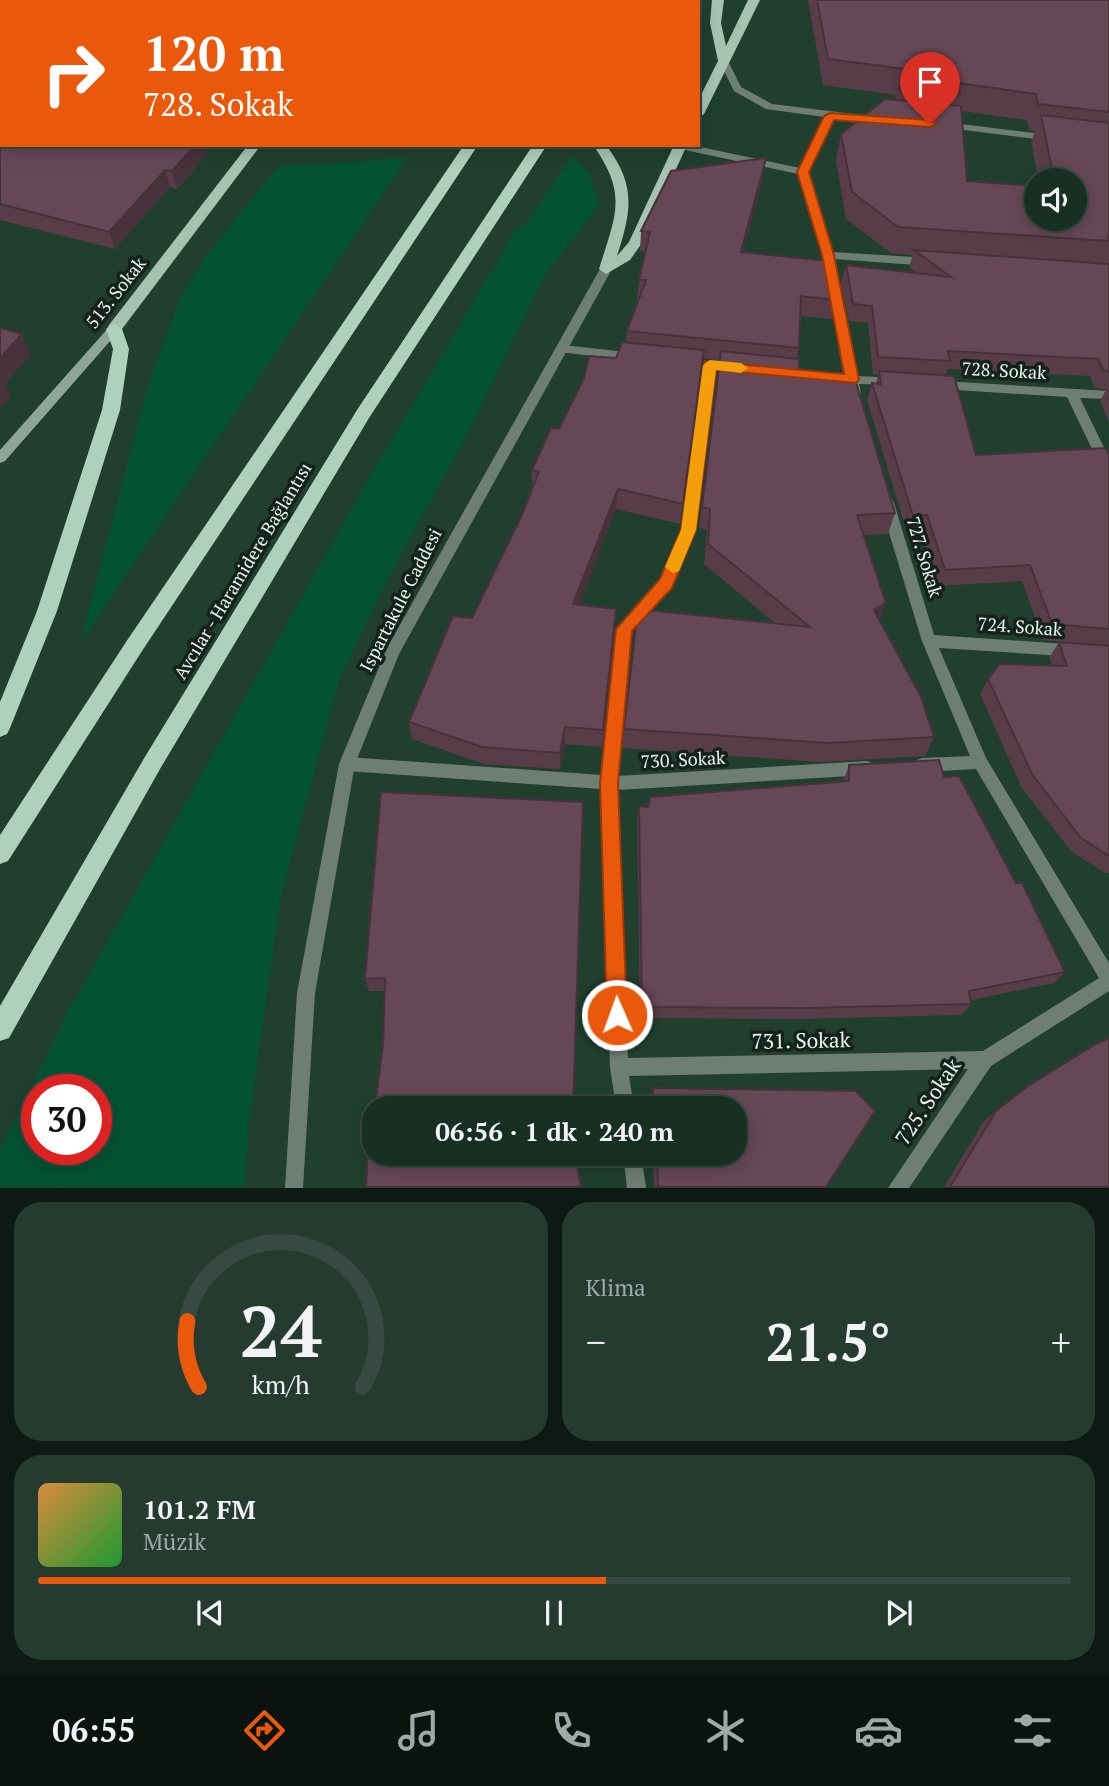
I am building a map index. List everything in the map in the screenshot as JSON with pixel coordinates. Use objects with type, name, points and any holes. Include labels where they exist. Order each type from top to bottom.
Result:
[{"type":"highway","points":[[0,853],[149,623],[470,147]]},
{"type":"highway","name":"Avcılar - Haramidere Bağlantısı","points":[[0,1029],[160,750],[363,414],[539,147]]},
{"type":"highway","points":[[0,728],[47,611],[111,410],[121,349],[114,329]]},
{"type":"main road","points":[[718,0],[715,8],[718,39],[724,61]]},
{"type":"main road","points":[[700,110],[754,0]]},
{"type":"main road","name":"513. Sokak","points":[[0,458],[114,329],[253,147]]},
{"type":"main road","points":[[600,147],[617,169],[623,196],[621,217],[606,269]]},
{"type":"main road","points":[[606,269],[625,257],[635,243],[679,147]]},
{"type":"street","points":[[724,61],[737,89],[770,107],[830,116],[892,121]]},
{"type":"street","points":[[830,116],[803,172],[828,255],[858,403]]},
{"type":"street","points":[[930,124],[1065,139]]},
{"type":"street","points":[[684,147],[803,172]]},
{"type":"street","points":[[828,255],[948,264]]},
{"type":"street","name":"Ispartakule Caddesi","points":[[295,1188],[306,993],[347,764],[392,652],[606,269]]},
{"type":"street","points":[[563,349],[643,358]]},
{"type":"street","points":[[623,1096],[619,1067],[609,783],[624,629],[666,583],[689,530],[710,365]]},
{"type":"street","points":[[826,377],[906,383]]},
{"type":"street","name":"728. Sokak","points":[[934,384],[1109,395]]},
{"type":"street","points":[[1071,392],[1109,472]]},
{"type":"street","name":"727. Sokak","points":[[883,488],[929,641],[980,762],[1109,980]]},
{"type":"street","name":"724. Sokak","points":[[929,641],[1109,653]]},
{"type":"street","points":[[911,766],[980,762]]},
{"type":"street","name":"730. Sokak","points":[[347,764],[609,783],[884,767]]},
{"type":"street","name":"725. Sokak","points":[[897,1188],[985,1060],[1109,980]]},
{"type":"street","name":"731. Sokak","points":[[619,1067],[985,1060]]},
{"type":"street","points":[[634,1166],[637,1188]]},
{"type":"green space","points":[[572,156],[589,173],[599,205],[544,276],[470,429],[385,584],[339,681],[281,895],[249,1122],[244,1187],[0,1187],[0,1149],[21,1107],[21,1165],[112,1165],[112,1074],[37,1074],[69,1010],[362,490],[517,228],[524,227]]},
{"type":"green space","points":[[407,158],[80,643],[148,385],[180,299],[206,256],[278,167]]},
{"type":"building","points":[[817,0],[1109,0],[1109,112],[1038,104],[1036,94],[959,83],[960,95],[898,89],[920,71],[828,59]]},
{"type":"building","points":[[885,99],[961,106],[967,181],[1024,185],[1024,231],[1087,231],[1087,168],[1052,168],[1041,115],[1109,123],[1109,241],[898,227],[852,192],[841,134]]},
{"type":"building","points":[[0,147],[193,147],[172,171],[165,170],[109,232],[0,204]]},
{"type":"building","points":[[766,158],[741,252],[829,261],[836,300],[801,296],[799,348],[627,331],[646,280],[639,280],[650,232],[641,231],[671,171]]},
{"type":"building","points":[[914,250],[1109,264],[1109,372],[1103,370],[1098,359],[948,351],[950,361],[878,357],[872,306],[853,304],[846,265],[951,277]]},
{"type":"building","points":[[0,328],[22,334],[0,358]]},
{"type":"building","points":[[622,342],[704,350],[683,504],[618,489],[573,604],[616,609],[603,730],[565,727],[560,753],[482,747],[409,722],[453,616],[472,618],[522,515],[539,472],[532,470],[551,428],[559,429],[584,378],[589,356],[616,358]]},
{"type":"building","points":[[721,351],[799,359],[799,371],[854,376],[895,513],[857,515],[886,603],[874,610],[921,697],[934,737],[828,743],[624,729],[638,609],[810,627],[708,544],[710,509],[702,507]]},
{"type":"building","points":[[879,371],[954,376],[976,455],[1106,448],[1109,455],[1109,629],[1052,624],[1030,565],[945,570],[927,515],[913,516],[872,383],[881,384]]},
{"type":"building","points":[[1059,642],[1109,646],[1109,856],[1081,838],[1032,774],[988,679],[1000,664],[1067,666]]},
{"type":"building","points":[[939,760],[944,777],[959,776],[1016,883],[1022,883],[1065,972],[969,991],[971,1004],[805,1008],[642,1007],[639,806],[648,807],[650,797],[849,781],[849,765]]},
{"type":"building","points":[[381,792],[583,802],[573,1096],[377,1096],[383,1045],[385,978],[365,979]]},
{"type":"building","points":[[1109,1038],[1109,1187],[950,1187],[996,1111],[1028,1086]]},
{"type":"building","points":[[653,1088],[856,1091],[875,1111],[826,1187],[658,1187],[657,1166],[747,1166],[747,1096],[653,1096]]},
{"type":"building","points":[[367,1166],[577,1166],[581,1187],[366,1187]]},
{"type":"slow traffic","points":[[673,567],[689,530],[710,365],[741,368]]},
{"type":"route","points":[[617,1015],[609,783],[624,629],[666,583],[689,530],[710,365],[852,380],[828,255],[803,172],[822,138],[830,116],[930,124]]}]
